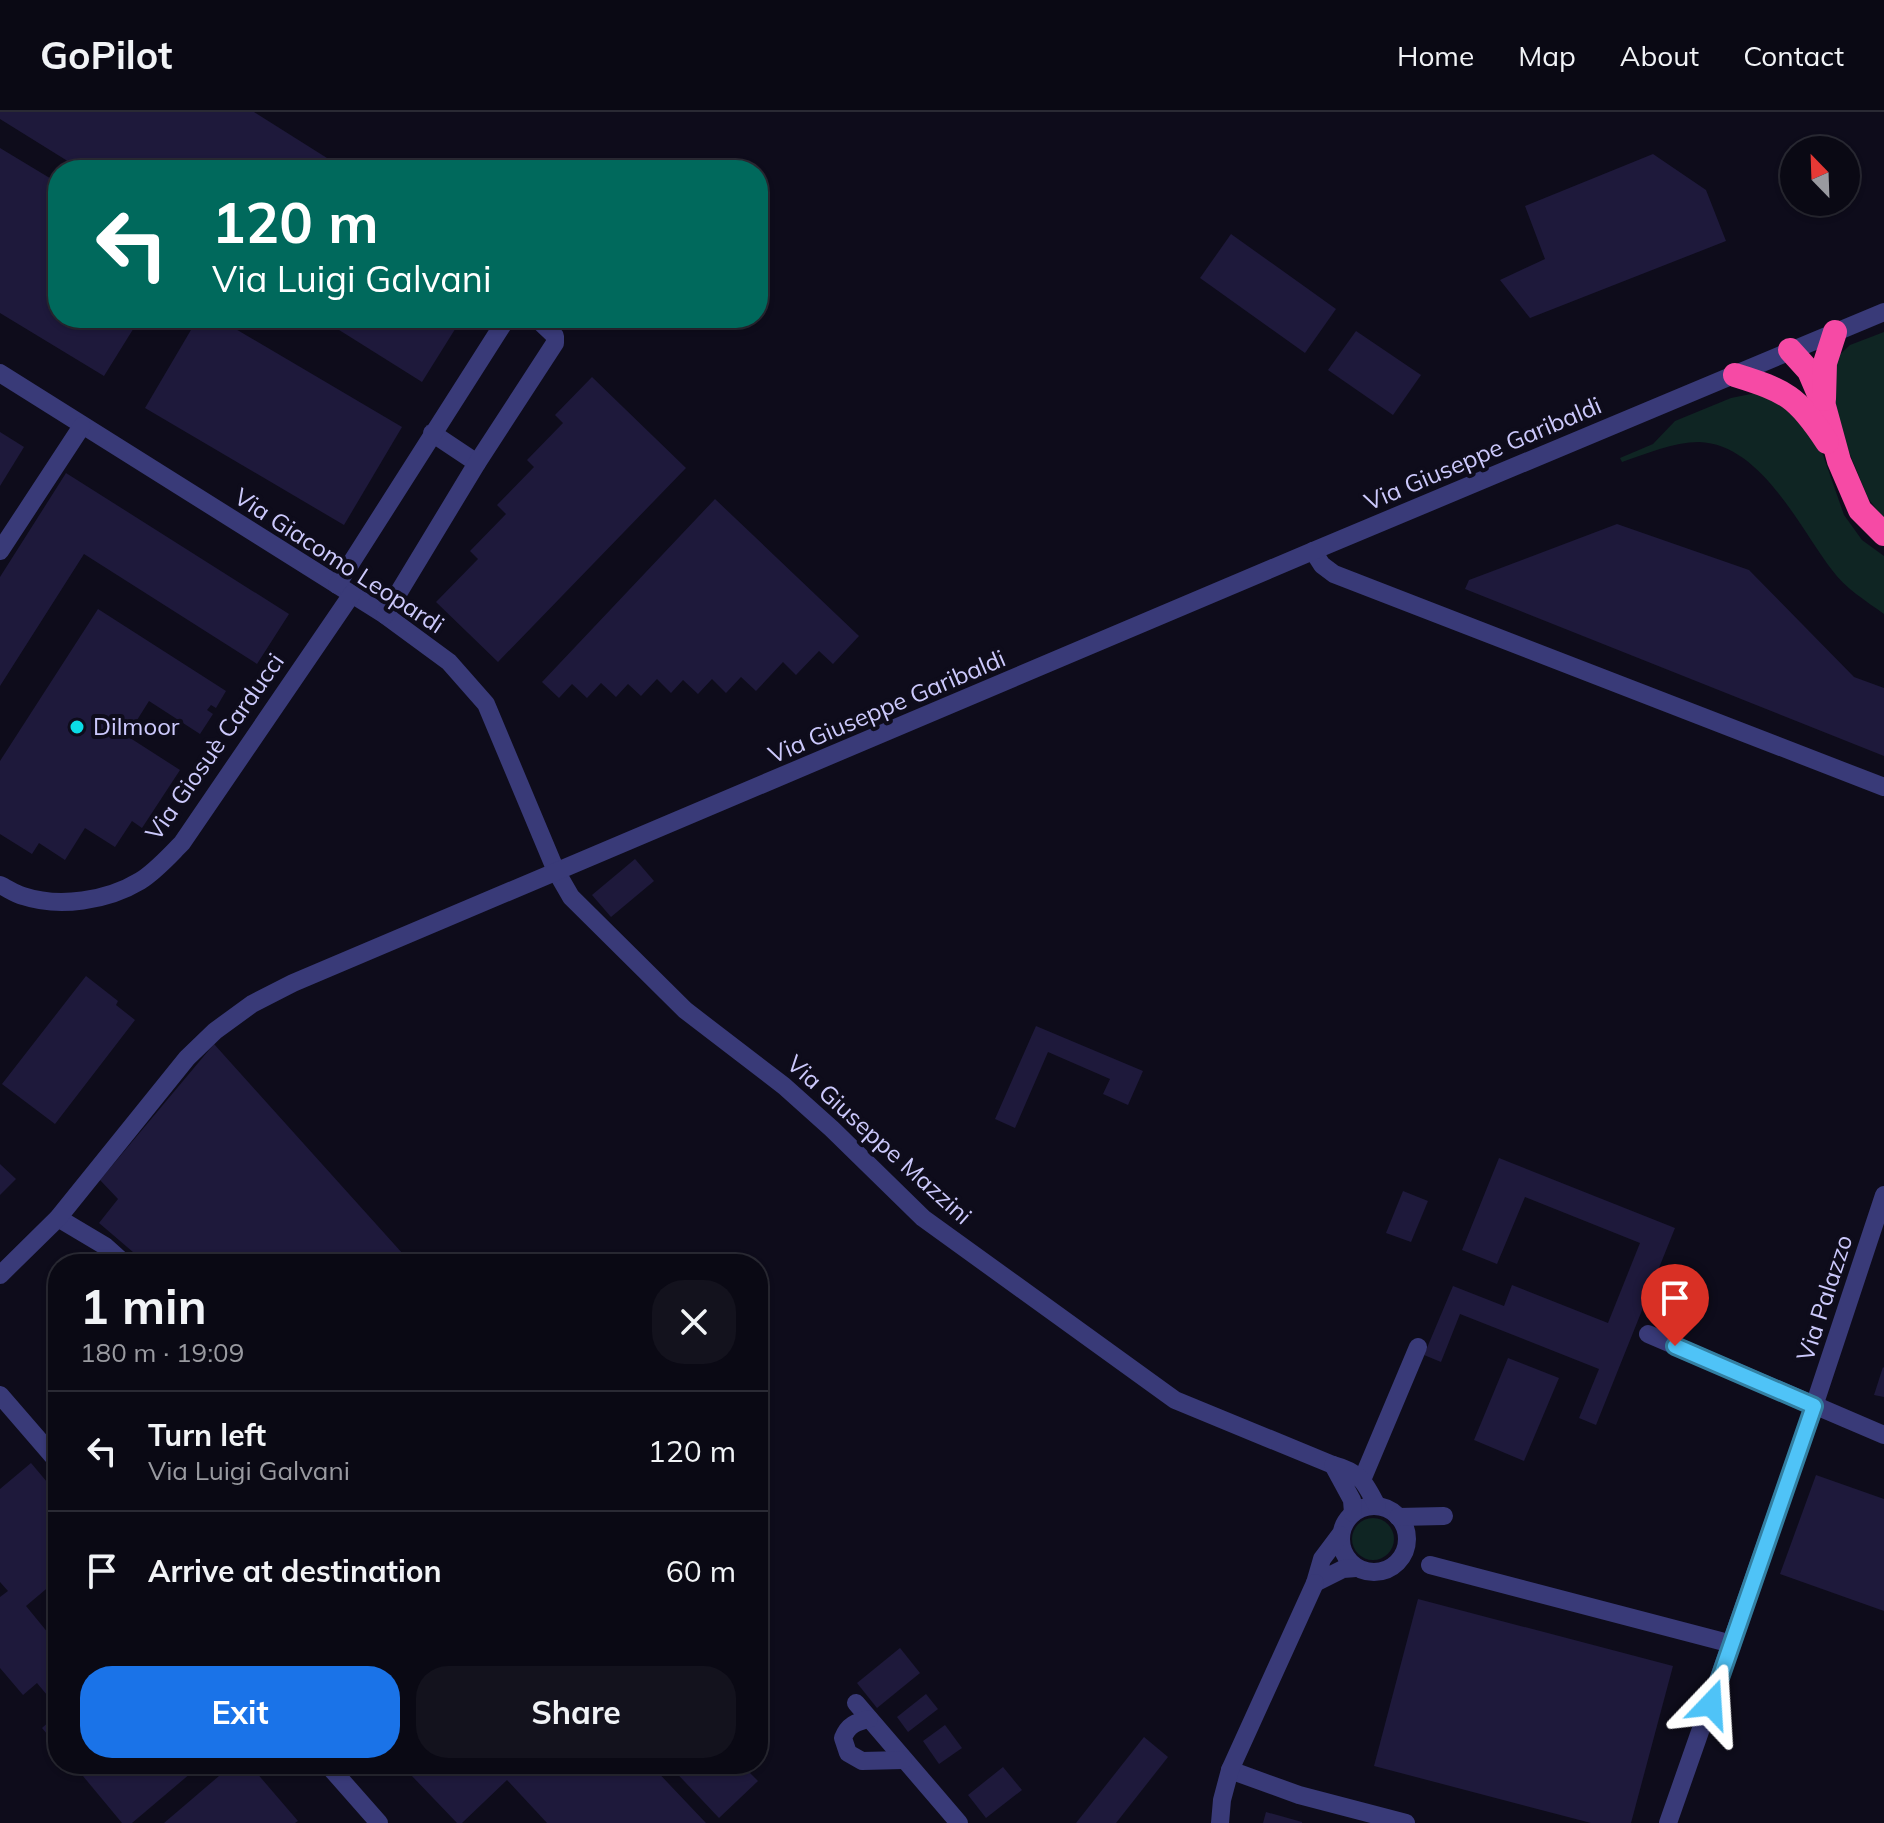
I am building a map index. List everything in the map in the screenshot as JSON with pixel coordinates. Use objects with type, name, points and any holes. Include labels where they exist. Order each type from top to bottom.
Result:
[{"type":"highway","points":[[1824,406],[1825,363],[1835,332]]},
{"type":"highway","points":[[1790,350],[1796,400]]},
{"type":"highway","points":[[1790,350],[1809,371],[1824,406],[1839,461],[1860,510],[1884,534]]},
{"type":"highway","points":[[1735,375],[1766,384],[1796,400],[1809,414],[1839,461]]},
{"type":"street","name":"Via Giuseppe Garibaldi","points":[[0,1275],[58,1218],[187,1058],[215,1031],[252,1004],[293,983],[1884,312]]},
{"type":"street","name":"Via Giosuè Carducci","points":[[0,885],[22,896],[58,902],[87,899],[138,882],[182,843],[345,590],[432,433],[500,328]]},
{"type":"street","points":[[385,615],[477,463],[555,343],[555,336],[547,328]]},
{"type":"street","name":"Via Giacomo Leopardi","points":[[0,373],[385,615],[449,662],[486,704],[556,871]]},
{"type":"street","points":[[0,551],[82,426]]},
{"type":"street","points":[[432,433],[477,463]]},
{"type":"street","points":[[1313,551],[1322,565],[1334,574],[1884,787]]},
{"type":"street","name":"Via Giuseppe Mazzini","points":[[556,871],[571,897],[685,1010],[784,1086],[923,1218],[1175,1400],[1351,1470],[1362,1480]]},
{"type":"street","name":"Via Palazzo","points":[[1668,1823],[1814,1406],[1884,1195]]},
{"type":"street","points":[[58,1218],[114,1254]]},
{"type":"street","points":[[1648,1334],[1884,1435]]},
{"type":"street","points":[[1377,1506],[1362,1480],[1418,1347]]},
{"type":"street","points":[[0,1395],[48,1450]]},
{"type":"street","points":[[1333,1465],[1352,1500],[1353,1513]]},
{"type":"street","points":[[1220,1823],[1230,1770],[1315,1583],[1322,1559],[1353,1513],[1364,1507],[1377,1506],[1389,1510],[1398,1517],[1407,1540],[1430,1565]]},
{"type":"street","points":[[1315,1583],[1343,1569],[1386,1570],[1398,1561],[1407,1540],[1444,1516],[1398,1517]]},
{"type":"street","points":[[1340,1535],[1343,1554],[1356,1568]]},
{"type":"street","points":[[1398,1561],[1430,1565],[1732,1644]]},
{"type":"street","points":[[856,1703],[959,1823]]},
{"type":"street","points":[[869,1719],[855,1722],[847,1729],[843,1738],[848,1753],[862,1761],[903,1760]]},
{"type":"street","points":[[1230,1770],[1299,1795],[1406,1823]]},
{"type":"street","points":[[336,1774],[379,1823]]},
{"type":"green space","points":[[1884,332],[1884,519],[1868,498],[1830,406],[1833,361],[1850,345]]},
{"type":"green space","points":[[1756,393],[1791,409],[1821,449],[1844,515],[1862,540],[1884,556],[1884,614],[1837,577],[1776,491],[1760,472],[1741,457],[1721,446],[1699,442],[1670,446],[1622,462],[1620,458],[1653,444],[1675,421],[1731,398]]},
{"type":"green space","points":[[1373,1518],[1388,1524],[1394,1539],[1388,1554],[1373,1560],[1358,1554],[1352,1539],[1358,1524]]},
{"type":"building","points":[[0,112],[254,112],[330,160],[66,160],[0,119]]},
{"type":"building","points":[[0,148],[48,177],[48,328],[134,328],[104,376],[0,313]]},
{"type":"building","points":[[1653,154],[1706,190],[1726,241],[1530,318],[1500,280],[1545,259],[1525,206]]},
{"type":"building","points":[[1231,234],[1336,309],[1305,353],[1200,278]]},
{"type":"building","points":[[192,328],[234,328],[402,427],[344,525],[145,408]]},
{"type":"building","points":[[336,328],[456,328],[422,382]]},
{"type":"building","points":[[1356,331],[1421,375],[1393,415],[1328,370]]},
{"type":"building","points":[[592,377],[686,468],[498,662],[436,602],[478,559],[470,551],[506,514],[497,505],[534,467],[527,460],[563,423],[555,415]]},
{"type":"building","points":[[0,432],[24,447],[0,486]]},
{"type":"building","points":[[66,473],[289,614],[257,664],[84,554],[0,686],[0,577]]},
{"type":"building","points":[[715,499],[859,636],[833,664],[819,651],[796,675],[783,662],[756,691],[741,677],[726,693],[712,679],[698,694],[683,680],[671,693],[657,679],[641,696],[628,684],[616,697],[601,683],[587,698],[572,684],[559,698],[542,682]]},
{"type":"building","points":[[1617,524],[1749,570],[1854,677],[1884,688],[1884,756],[1465,589],[1469,580]]},
{"type":"building","name":"Dilmoor","points":[[98,609],[226,691],[216,708],[211,705],[207,710],[213,714],[200,734],[149,701],[127,736],[180,770],[142,828],[132,821],[115,847],[85,828],[65,860],[39,843],[32,854],[0,834],[0,761]]},
{"type":"building","points":[[635,859],[654,881],[611,917],[592,895]]},
{"type":"building","points":[[86,976],[118,1001],[116,1005],[135,1020],[55,1124],[2,1084]]},
{"type":"building","points":[[1036,1026],[1143,1071],[1128,1105],[1103,1094],[1110,1079],[1048,1052],[1015,1128],[995,1119]]},
{"type":"building","points":[[214,1044],[403,1254],[135,1254],[99,1223],[118,1199],[100,1180]]},
{"type":"building","points":[[1499,1158],[1675,1228],[1596,1425],[1579,1418],[1599,1369],[1460,1314],[1441,1362],[1424,1355],[1453,1286],[1504,1306],[1512,1285],[1608,1323],[1640,1243],[1525,1197],[1497,1264],[1462,1250]]},
{"type":"building","points":[[0,1164],[16,1179],[0,1195]]},
{"type":"building","points":[[1403,1191],[1428,1201],[1411,1242],[1386,1233]]},
{"type":"building","points":[[1508,1358],[1559,1378],[1524,1461],[1474,1440]]},
{"type":"building","points":[[1884,1368],[1884,1397],[1874,1395]]},
{"type":"building","points":[[31,1463],[48,1483],[48,1587],[26,1606],[48,1633],[48,1696],[37,1683],[23,1695],[0,1668],[0,1597],[8,1591],[0,1582],[0,1489]]},
{"type":"building","points":[[1816,1475],[1884,1499],[1884,1611],[1780,1574]]},
{"type":"building","points":[[1418,1599],[1673,1666],[1631,1823],[1591,1823],[1374,1766]]},
{"type":"building","points":[[900,1648],[920,1673],[877,1708],[857,1683]]},
{"type":"building","points":[[926,1694],[938,1709],[908,1732],[897,1717]]},
{"type":"building","points":[[945,1725],[962,1748],[939,1764],[923,1741]]},
{"type":"building","points":[[1144,1737],[1168,1757],[1116,1823],[1076,1823]]},
{"type":"building","points":[[1003,1767],[1022,1790],[986,1818],[968,1795]]},
{"type":"building","points":[[81,1774],[190,1774],[132,1823],[122,1823]]},
{"type":"building","points":[[221,1774],[258,1774],[298,1821],[295,1823],[164,1823]]},
{"type":"building","points":[[659,1774],[706,1823],[547,1823],[507,1780],[462,1823],[457,1823],[411,1775]]},
{"type":"building","points":[[677,1774],[751,1774],[758,1781],[719,1818]]},
{"type":"building","points":[[1266,1812],[1302,1822],[1302,1823],[1263,1823]]},
{"type":"place","name":"Dilmoor","points":[[77,727]]},
{"type":"route","points":[[1675,1346],[1814,1406],[1711,1704]]}]
